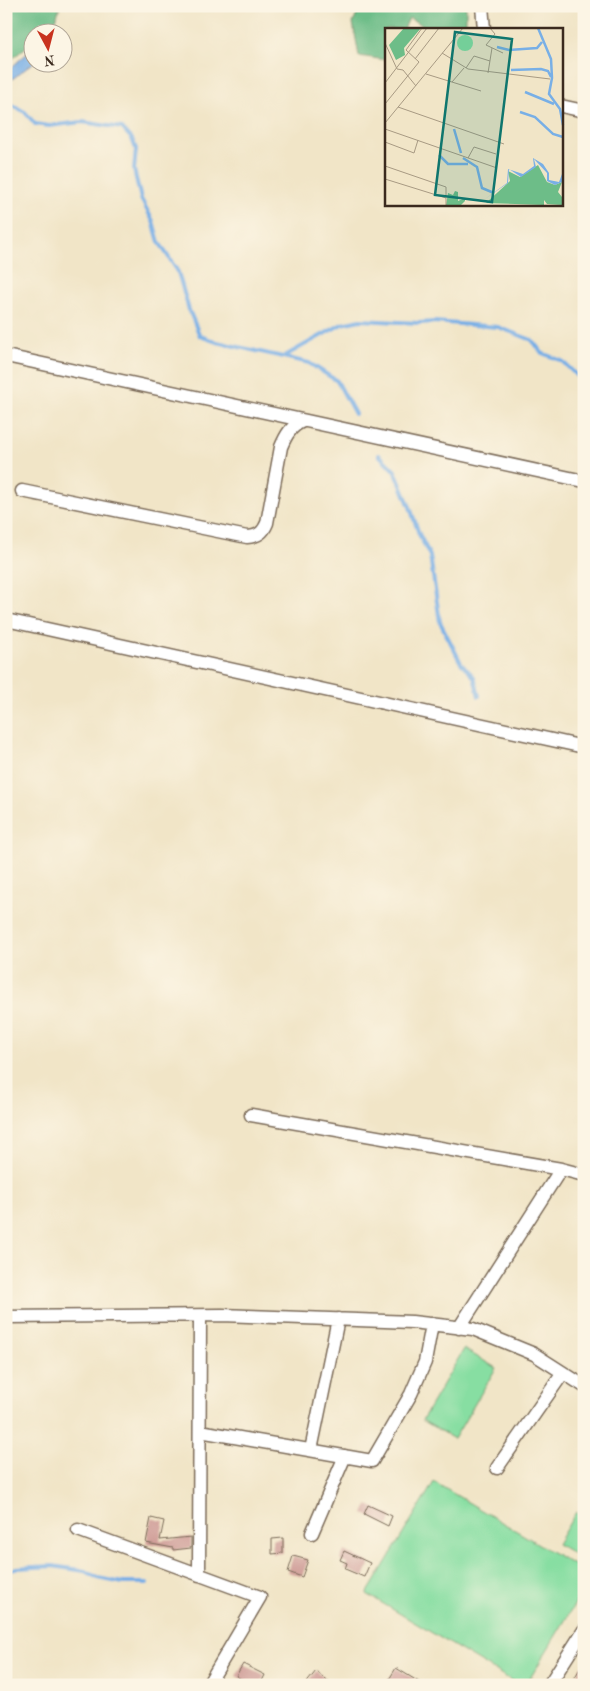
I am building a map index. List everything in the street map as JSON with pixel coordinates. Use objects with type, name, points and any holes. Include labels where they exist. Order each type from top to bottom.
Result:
[{"type":"street","points":[[482,6],[484,28]]},
{"type":"street","points":[[562,106],[584,111]]},
{"type":"street","points":[[6,356],[584,481]]},
{"type":"street","points":[[22,491],[247,537],[258,535],[264,530],[267,523],[281,447],[286,436],[295,425],[303,421]]},
{"type":"street","points":[[6,620],[584,747]]},
{"type":"street","points":[[251,1115],[561,1169],[584,1175]]},
{"type":"street","points":[[459,1328],[561,1169]]},
{"type":"street","points":[[199,1574],[200,1316]]},
{"type":"street","points":[[6,1317],[200,1316],[338,1319],[432,1324],[473,1329],[534,1354],[584,1386]]},
{"type":"street","points":[[311,1450],[338,1319]]},
{"type":"street","points":[[200,1431],[372,1461],[411,1394],[425,1362],[432,1324]]},
{"type":"street","points":[[496,1468],[563,1373]]},
{"type":"street","points":[[312,1533],[345,1456]]},
{"type":"street","points":[[78,1530],[260,1597],[208,1685]]},
{"type":"street","points":[[549,1685],[584,1630]]},
{"type":"green space","points":[[6,6],[60,6],[53,22],[22,22],[22,50],[6,64]]},
{"type":"green space","points":[[361,6],[466,6],[466,28],[428,28],[409,18],[404,28],[385,28],[385,60],[359,56],[353,23]]},
{"type":"green space","points":[[464,1349],[496,1368],[454,1439],[422,1420]]},
{"type":"green space","points":[[434,1482],[584,1571],[584,1589],[526,1685],[519,1685],[367,1594]]},
{"type":"green space","points":[[576,1512],[584,1517],[584,1559],[557,1544]]},
{"type":"water","points":[[22,58],[22,72],[6,84],[6,72]]},
{"type":"building","points":[[368,1505],[392,1516],[388,1526],[364,1514]]},
{"type":"building","points":[[151,1518],[164,1521],[160,1540],[191,1537],[191,1548],[173,1550],[173,1548],[146,1543]]},
{"type":"building","points":[[283,1538],[283,1553],[272,1554],[272,1539]]},
{"type":"building","points":[[344,1551],[370,1563],[364,1577],[345,1569],[347,1563],[340,1560]]},
{"type":"building","points":[[293,1556],[308,1560],[302,1577],[288,1572]]},
{"type":"building","points":[[584,1662],[584,1685],[570,1685]]},
{"type":"building","points":[[243,1664],[265,1675],[260,1685],[252,1685],[236,1676]]},
{"type":"building","points":[[396,1668],[424,1685],[394,1685],[388,1681]]},
{"type":"building","points":[[316,1671],[332,1685],[305,1685]]},
{"type":"waterway","points":[[6,102],[25,112],[35,124],[49,126],[82,122],[122,128],[132,139],[136,149],[134,170],[141,199],[153,221],[159,242],[178,272],[189,310],[200,336],[217,342],[309,363],[337,381],[355,414]]},
{"type":"waterway","points":[[283,357],[342,324],[360,320],[434,322],[498,327],[532,340],[542,353],[562,361],[584,383]]},
{"type":"waterway","points":[[379,455],[395,471],[410,507],[419,534],[430,556],[440,622],[461,663],[474,677],[479,696]]},
{"type":"waterway","points":[[6,1573],[16,1568],[53,1566],[85,1571],[98,1578],[123,1583],[147,1583]]}]
